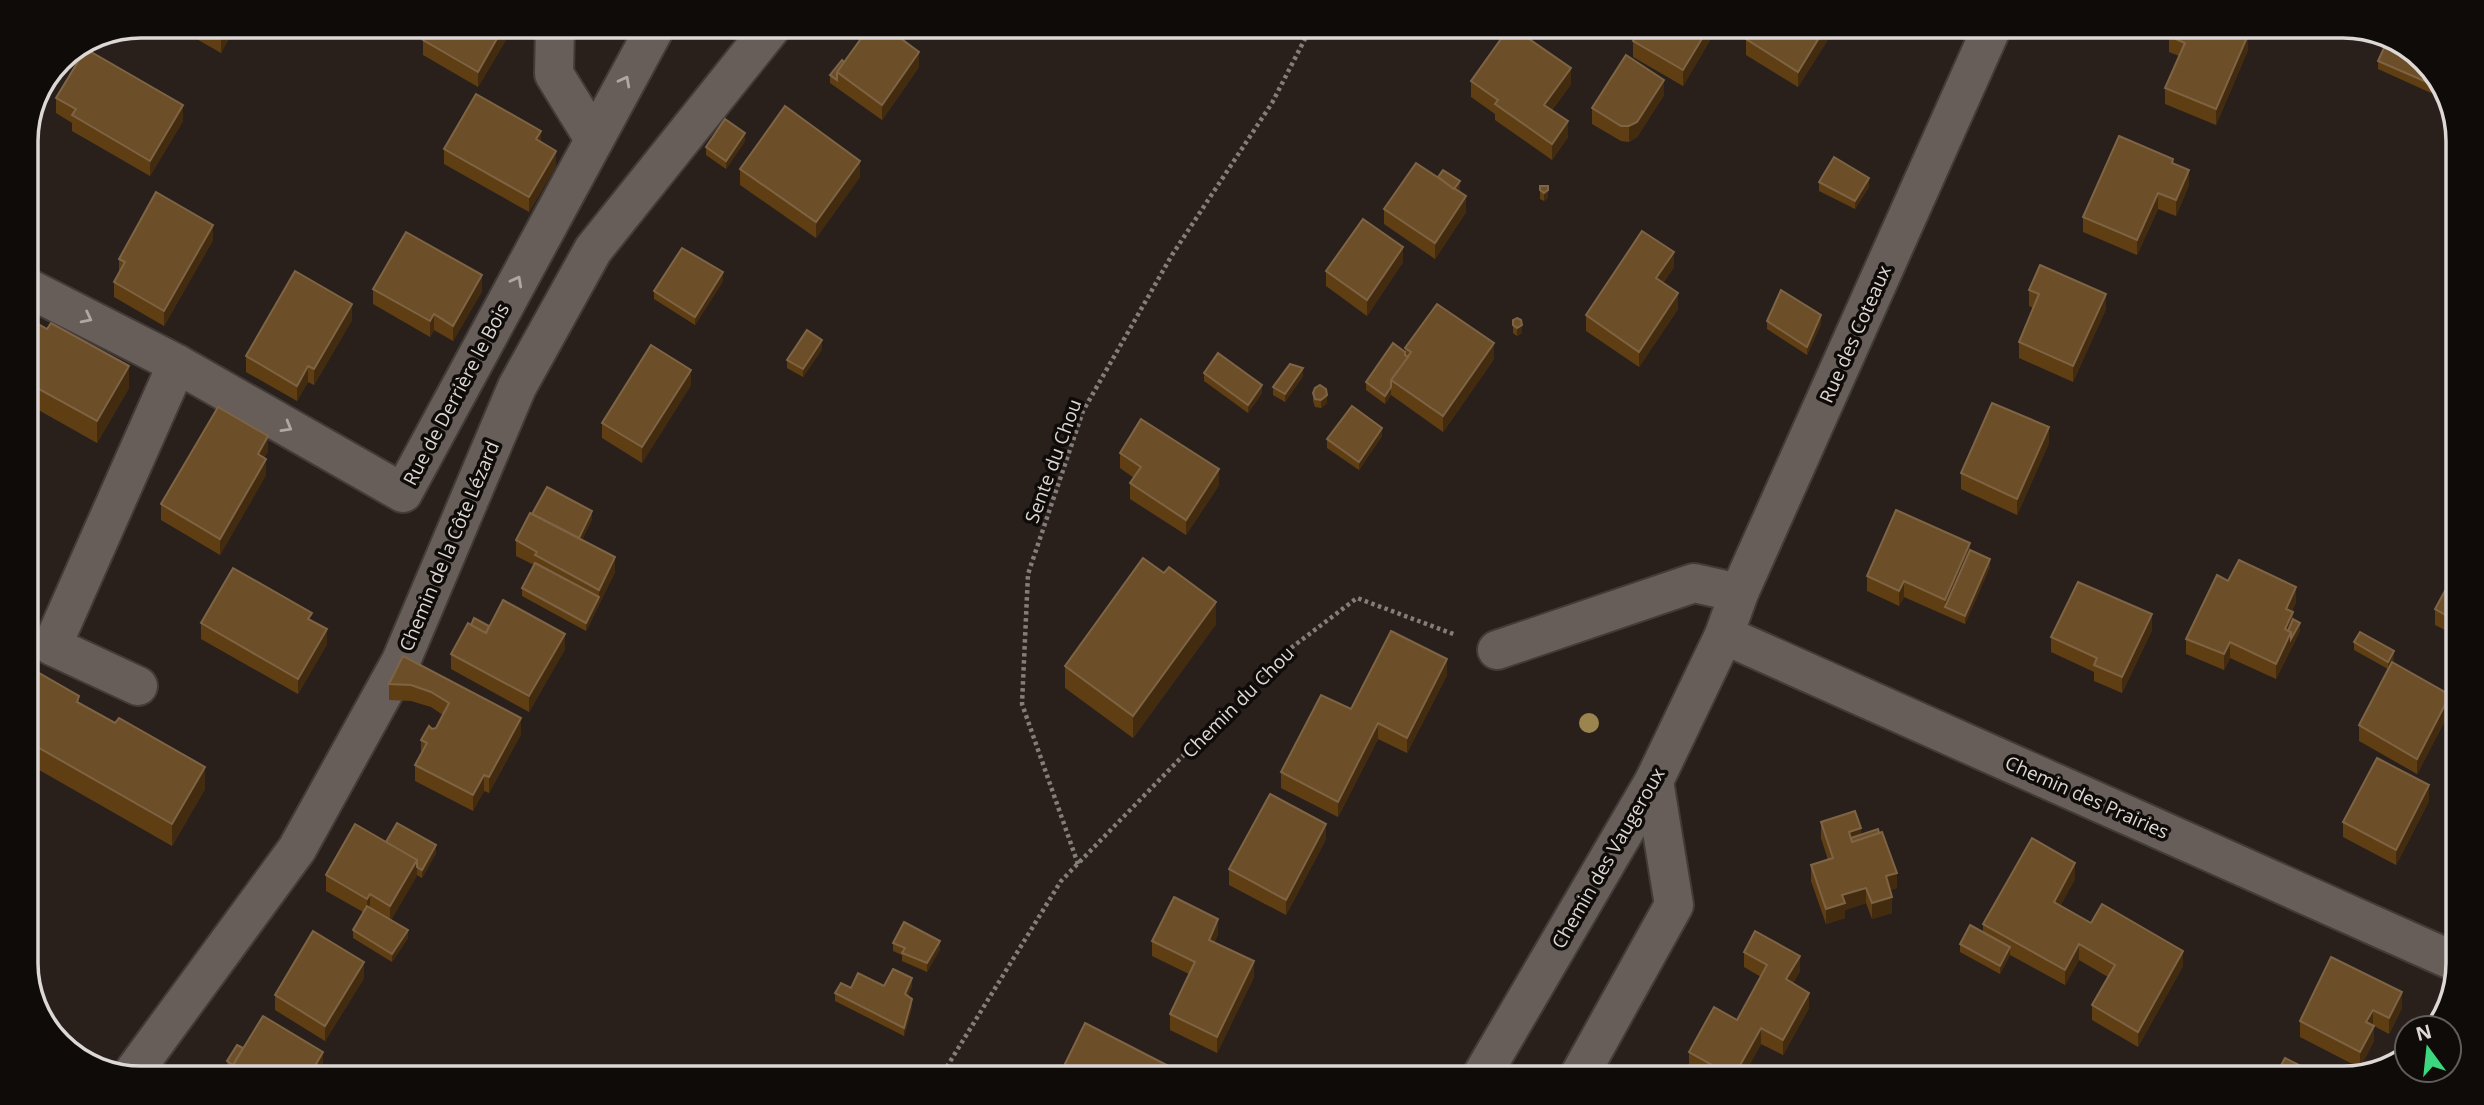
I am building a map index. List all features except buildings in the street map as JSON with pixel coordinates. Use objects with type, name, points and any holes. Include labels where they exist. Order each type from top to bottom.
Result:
[{"type":"street","points":[[555,38],[554,74],[594,139]]},
{"type":"street","name":"Rue de Derrière le Bois","points":[[39,294],[177,364],[403,493],[650,38]]},
{"type":"street","name":"Chemin de la Côte Lézard","points":[[138,1066],[297,849],[401,661],[517,387],[593,250],[764,38]]},
{"type":"street","name":"Rue des Coteaux","points":[[1724,635],[1740,593],[1987,38]]},
{"type":"street","points":[[138,686],[52,646],[177,364]]},
{"type":"street","points":[[1497,650],[1694,583],[1740,593]]},
{"type":"street","name":"Chemin des Vaugeroux","points":[[1487,1066],[1654,781],[1724,635]]},
{"type":"street","name":"Chemin des Prairies","points":[[1724,635],[2446,958]]},
{"type":"street","points":[[1584,1066],[1674,905],[1654,781]]},
{"type":"path","name":"Sente du Chou","points":[[1078,864],[1022,704],[1028,574],[1083,411],[1172,255],[1272,103],[1305,38]]},
{"type":"path","name":"Chemin du Chou","points":[[947,1066],[1061,881],[1279,657],[1357,598],[1497,650]]}]
